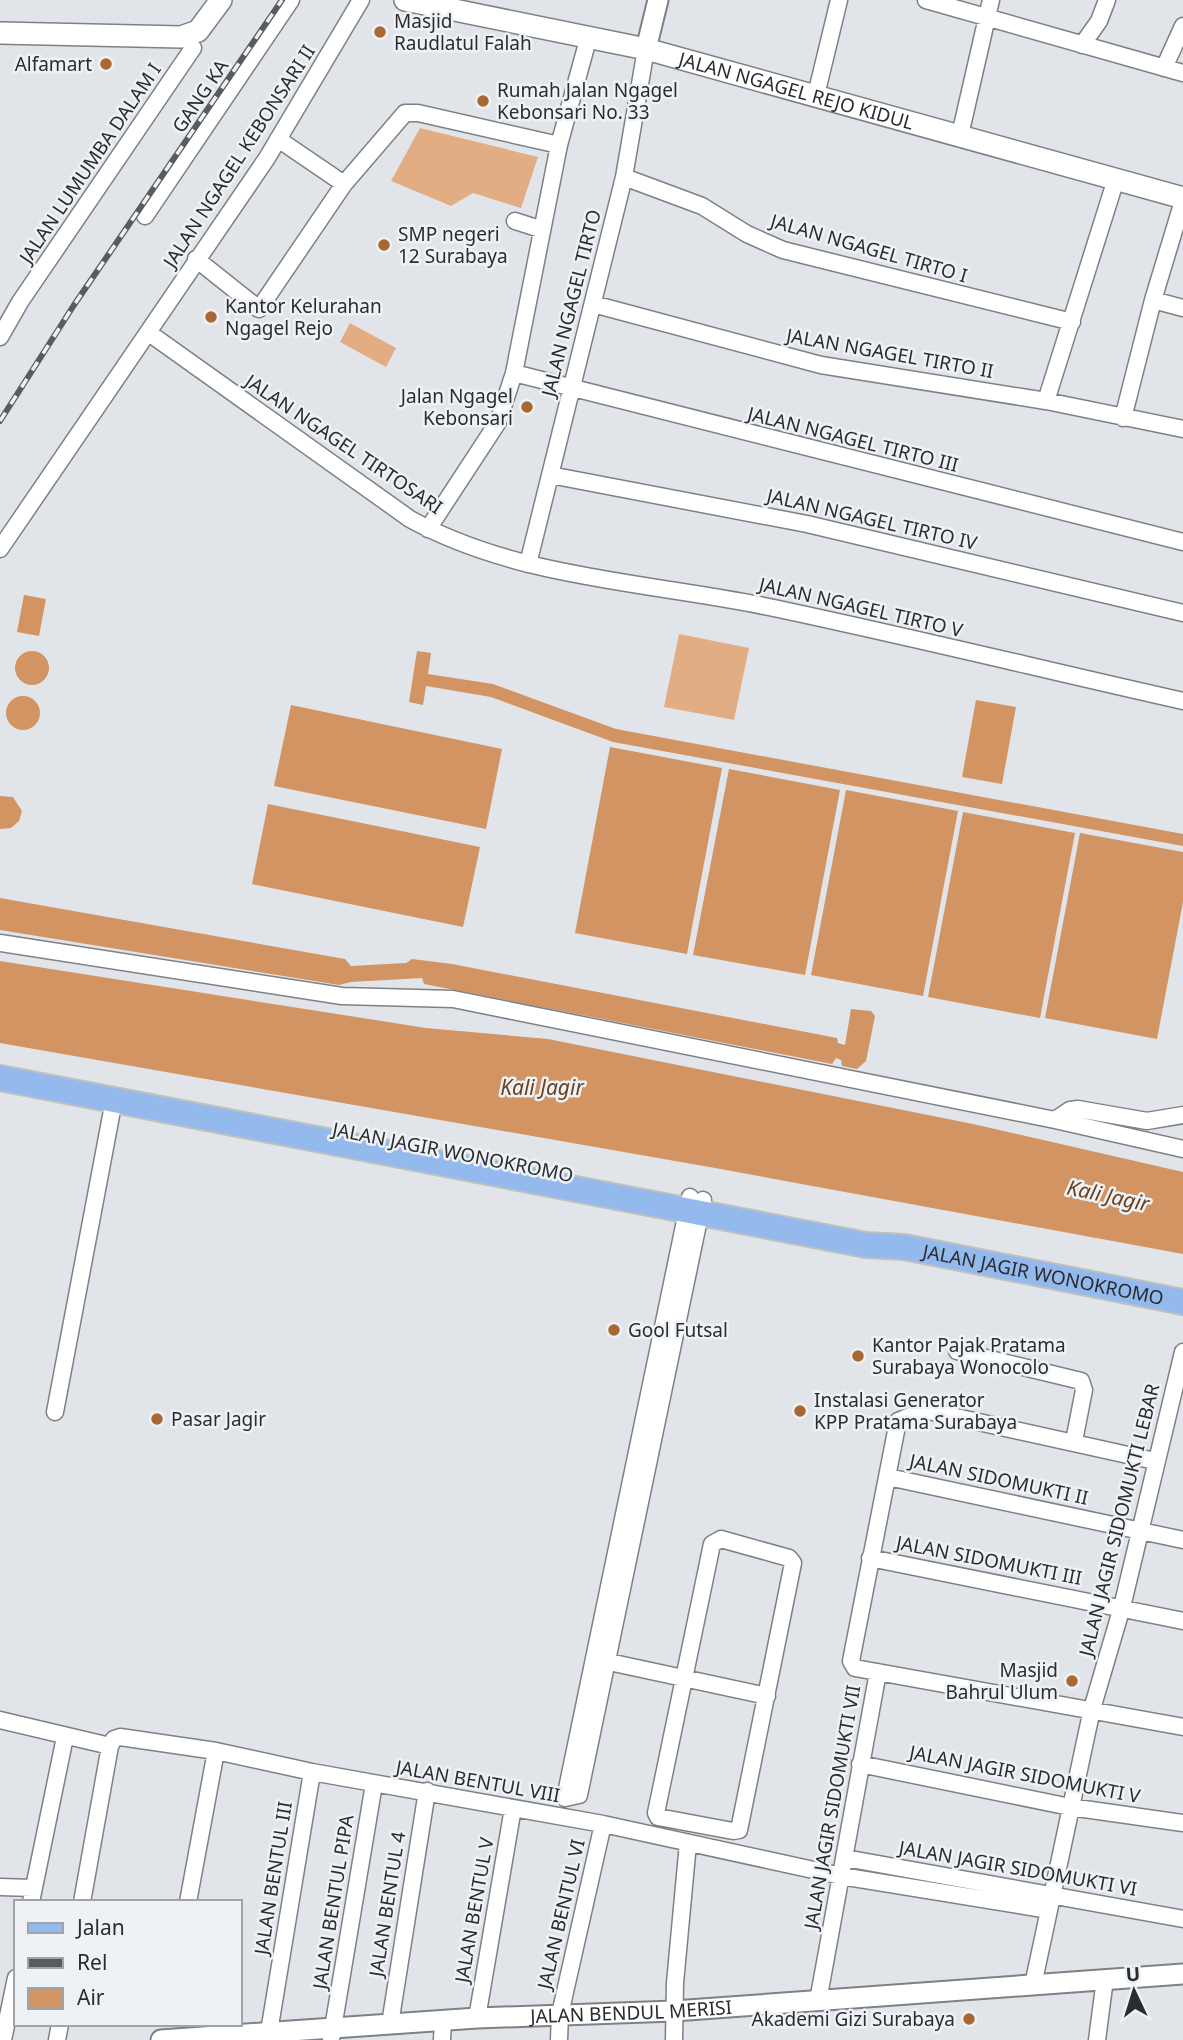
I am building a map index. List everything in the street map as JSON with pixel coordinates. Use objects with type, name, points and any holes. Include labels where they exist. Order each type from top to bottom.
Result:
[{"type":"main road","points":[[0,33],[169,38],[194,43],[221,0]]},
{"type":"main road","name":"JALAN NGAGEL REJO KIDUL","points":[[405,0],[646,49],[1183,199]]},
{"type":"main road","name":"JALAN JAGIR WONOKROMO","points":[[0,1064],[485,1165]]},
{"type":"main road","name":"JALAN JAGIR WONOKROMO","points":[[0,1078],[695,1205],[869,1232],[904,1247],[1183,1302]]},
{"type":"street","name":"GANG KA","points":[[145,216],[291,0]]},
{"type":"street","name":"JALAN NGAGEL KEBONSARI II","points":[[0,549],[149,333],[196,258],[278,139],[361,0]]},
{"type":"street","points":[[646,49],[658,0]]},
{"type":"street","points":[[816,95],[839,0]]},
{"type":"street","points":[[926,0],[1183,73]]},
{"type":"street","points":[[960,135],[991,0]]},
{"type":"street","points":[[1082,45],[1099,21],[1107,0]]},
{"type":"street","points":[[1164,68],[1183,26]]},
{"type":"street","points":[[428,529],[498,422],[514,373],[540,229],[559,145],[589,36]]},
{"type":"street","name":"JALAN LUMUMBA DALAM I","points":[[0,337],[20,302],[194,43]]},
{"type":"street","name":"JALAN NGAGEL TIRTO","points":[[528,564],[624,177],[646,49]]},
{"type":"street","points":[[196,258],[259,309],[344,184],[405,113],[559,145]]},
{"type":"street","points":[[278,139],[344,184]]},
{"type":"street","name":"JALAN NGAGEL TIRTO I","points":[[624,177],[702,206],[747,234],[783,250],[1072,322]]},
{"type":"street","points":[[1046,401],[1115,178]]},
{"type":"street","points":[[1123,418],[1153,300],[1183,199]]},
{"type":"street","points":[[515,220],[540,229]]},
{"type":"street","points":[[1153,300],[1183,308]]},
{"type":"street","name":"JALAN NGAGEL TIRTO II","points":[[593,304],[821,365],[1046,401],[1183,429]]},
{"type":"street","name":"JALAN NGAGEL TIRTOSARI","points":[[149,333],[374,495],[428,529],[528,564]]},
{"type":"street","name":"JALAN NGAGEL TIRTO III","points":[[514,373],[571,390],[1183,542]]},
{"type":"street","name":"JALAN NGAGEL TIRTO IV","points":[[550,475],[807,524],[1183,613]]},
{"type":"street","name":"JALAN NGAGEL TIRTO V","points":[[528,564],[767,607],[1183,701]]},
{"type":"street","points":[[0,943],[342,996],[453,999],[1055,1120],[1183,1149]]},
{"type":"street","points":[[55,1412],[114,1100]]},
{"type":"street","points":[[1055,1120],[1070,1110],[1077,1109],[1147,1121],[1183,1115]]},
{"type":"street","points":[[600,1660],[579,1795],[565,1798],[600,1660],[695,1205]]},
{"type":"street","points":[[957,1351],[1082,1381],[1084,1390],[1073,1441],[1155,1461]]},
{"type":"street","name":"JALAN JAGIR SIDOMUKTI LEBAR","points":[[1032,1985],[1093,1709],[1122,1607],[1183,1352]]},
{"type":"street","name":"JALAN JAGIR SIDOMUKTI VII","points":[[818,2001],[878,1672],[855,1668],[851,1661],[897,1422],[921,1410],[1073,1441]]},
{"type":"street","name":"JALAN SIDOMUKTI II","points":[[888,1477],[1183,1540]]},
{"type":"street","points":[[721,1539],[789,1558],[793,1563],[767,1696],[738,1830],[658,1816],[656,1813],[712,1544],[721,1539]]},
{"type":"street","name":"JALAN SIDOMUKTI III","points":[[870,1558],[1183,1621]]},
{"type":"street","points":[[600,1660],[767,1696]]},
{"type":"street","points":[[878,1672],[1183,1727]]},
{"type":"street","points":[[0,1720],[110,1746],[82,1900]]},
{"type":"street","points":[[0,1887],[32,1895],[65,1737]]},
{"type":"street","name":"JALAN BENTUL VIII","points":[[110,1746],[114,1739],[120,1737],[216,1752],[374,1784],[603,1824],[688,1843],[843,1868]]},
{"type":"street","points":[[188,1900],[216,1752]]},
{"type":"street","name":"JALAN JAGIR SIDOMUKTI V","points":[[860,1764],[1070,1807],[1183,1823]]},
{"type":"street","name":"JALAN BENTUL III","points":[[270,2032],[312,1772]]},
{"type":"street","name":"JALAN BENTUL PIPA","points":[[332,2034],[374,1784]]},
{"type":"street","name":"JALAN BENTUL 4","points":[[390,2024],[426,1791]]},
{"type":"street","name":"JALAN BENTUL V","points":[[477,2018],[513,1808]]},
{"type":"street","name":"JALAN BENTUL VI","points":[[559,2040],[560,2014],[603,1824]]},
{"type":"street","points":[[674,2040],[688,1843]]},
{"type":"street","name":"JALAN JAGIR SIDOMUKTI VI","points":[[843,1868],[1051,1903],[1183,1919]]},
{"type":"street","name":"JALAN BENDUL MERISI","points":[[162,2040],[221,2038],[270,2032],[332,2034],[390,2024],[443,2030],[477,2018],[674,2011],[1183,1974]]},
{"type":"street","points":[[1097,2040],[1105,1979]]},
{"type":"street","points":[[3,2040],[14,1988]]},
{"type":"shaded area","points":[[420,128],[538,157],[521,208],[473,193],[451,206],[391,181]]},
{"type":"shaded area","points":[[350,323],[396,348],[386,367],[340,342]]},
{"type":"shaded area","points":[[679,634],[749,648],[734,720],[664,707]]},
{"type":"water","points":[[24,595],[46,599],[39,636],[17,632]]},
{"type":"water","points":[[32,651],[44,656],[49,668],[44,680],[32,685],[20,680],[15,668],[20,656]]},
{"type":"water","points":[[417,651],[431,653],[428,674],[493,684],[616,729],[1183,834],[1183,846],[613,742],[491,697],[426,686],[423,705],[409,702]]},
{"type":"water","points":[[23,696],[35,701],[40,713],[35,725],[23,730],[11,725],[6,713],[11,701]]},
{"type":"water","points":[[976,700],[1016,707],[1002,784],[962,777]]},
{"type":"water","points":[[291,705],[502,749],[486,829],[274,786]]},
{"type":"water","points":[[610,747],[722,768],[687,954],[575,933]]},
{"type":"water","points":[[729,769],[840,790],[805,975],[693,955]]},
{"type":"water","points":[[846,790],[958,811],[923,996],[811,975]]},
{"type":"water","points":[[0,796],[13,797],[22,811],[19,821],[11,828],[0,829]]},
{"type":"water","points":[[268,804],[480,847],[463,927],[252,884]]},
{"type":"water","points":[[963,812],[1075,833],[1040,1018],[928,997]]},
{"type":"water","points":[[1080,833],[1183,852],[1183,902],[1157,1039],[1045,1018]]},
{"type":"water","points":[[0,898],[345,959],[351,966],[406,963],[412,959],[452,964],[837,1038],[838,1043],[845,1045],[851,1009],[871,1011],[875,1016],[866,1061],[857,1069],[842,1066],[841,1060],[836,1058],[832,1064],[424,984],[422,978],[339,985],[0,930]]},
{"type":"water","name":"Kali Jagir","points":[[0,961],[426,1028],[548,1039],[973,1124],[1183,1172],[1183,1254],[715,1168],[0,1043]]},
{"type":"railway","points":[[0,421],[74,305],[282,0]]},
{"type":"place","name":"Masjid Raudlatul Falah","points":[[380,32]]},
{"type":"place","name":"Alfamart","points":[[106,64]]},
{"type":"place","name":"Rumah Jalan Ngagel Kebonsari No. 33","points":[[483,101]]},
{"type":"place","name":"SMP negeri 12 Surabaya","points":[[384,245]]},
{"type":"place","name":"Kantor Kelurahan Ngagel Rejo","points":[[211,317]]},
{"type":"place","name":"Jalan Ngagel Kebonsari","points":[[527,407]]},
{"type":"place","name":"Gool Futsal","points":[[614,1330]]},
{"type":"place","name":"Kantor Pajak Pratama Surabaya Wonocolo","points":[[858,1356]]},
{"type":"place","name":"Instalasi Generator KPP Pratama Surabaya","points":[[800,1411]]},
{"type":"place","name":"Pasar Jagir","points":[[157,1419]]},
{"type":"place","name":"Masjid Bahrul Ulum","points":[[1072,1681]]},
{"type":"place","name":"Akademi Gizi Surabaya","points":[[969,2019]]}]
